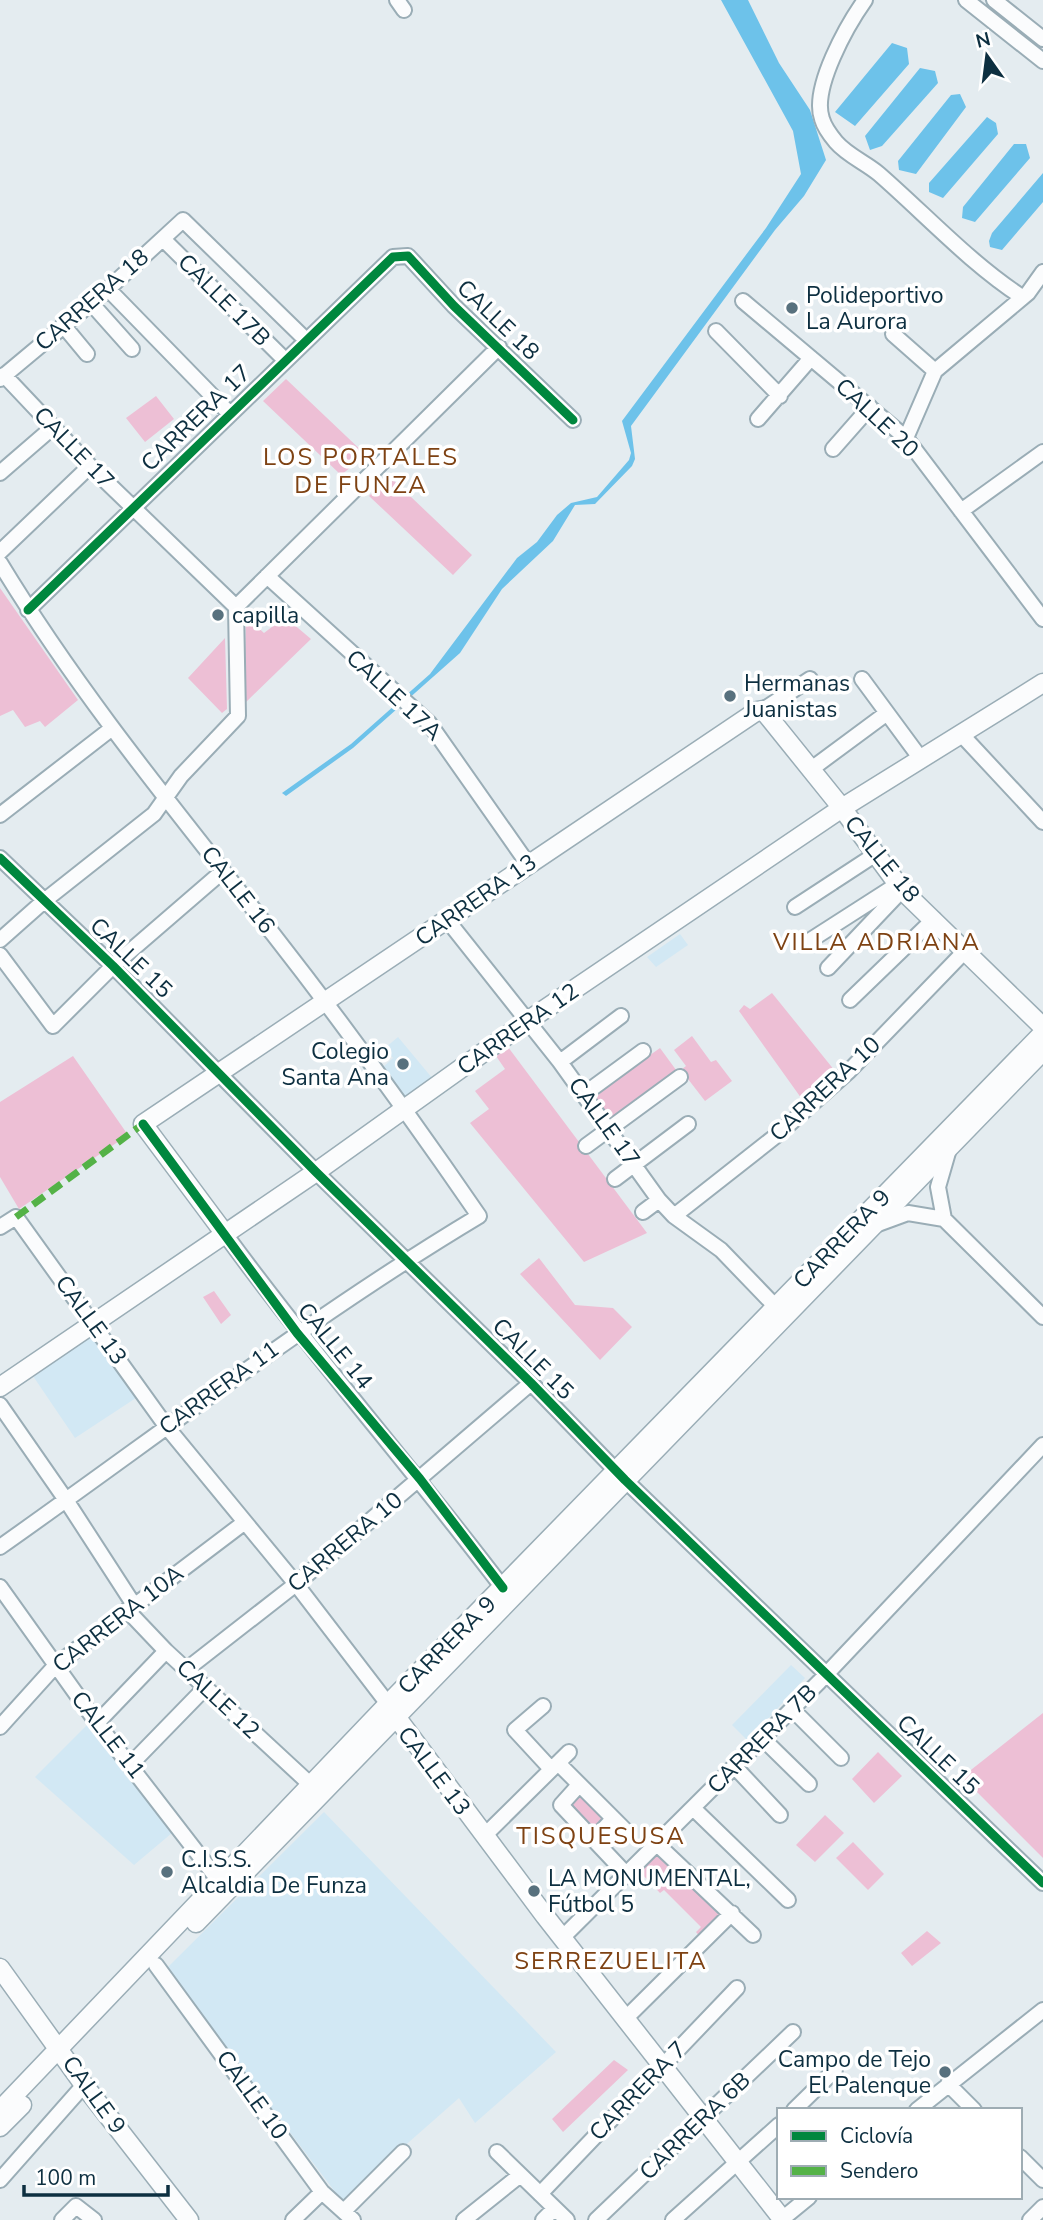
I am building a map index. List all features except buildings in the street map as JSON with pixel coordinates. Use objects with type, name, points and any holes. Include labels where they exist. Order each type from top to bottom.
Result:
[{"type":"main road","name":"CARRERA 12","points":[[0,1387],[316,1172],[526,1022],[842,808],[1043,683]]},
{"type":"main road","name":"CARRERA 13","points":[[143,1124],[448,921],[706,744],[757,710],[763,710]]},
{"type":"main road","name":"CALLE 18","points":[[763,710],[842,808],[900,887],[1043,1027]]},
{"type":"main road","name":"CARRERA 9","points":[[0,2127],[63,2053],[219,1881],[312,1786],[391,1711],[620,1475],[776,1307],[1043,1033]]},
{"type":"main road","name":"CARRERA 9","points":[[0,2110],[156,1965],[503,1588],[874,1226],[1043,1051]]},
{"type":"main road","name":"CALLE 14","points":[[143,1124],[225,1234]]},
{"type":"main road","name":"CALLE 13","points":[[391,1711],[484,1836],[782,2220]]},
{"type":"main road","name":"CALLE 9","points":[[0,1969],[84,2085],[186,2218]]},
{"type":"street","points":[[865,0],[846,27],[825,82],[820,103],[822,119],[837,143],[877,173],[1022,297]]},
{"type":"street","points":[[966,0],[1043,61]]},
{"type":"street","points":[[993,0],[1043,39]]},
{"type":"street","name":"CARRERA 18","points":[[2,377],[108,289],[183,220]]},
{"type":"street","name":"CALLE 17B","points":[[183,220],[306,340]]},
{"type":"street","name":"CALLE 17B","points":[[163,239],[285,360]]},
{"type":"street","name":"CALLE 18","points":[[393,257],[408,256],[573,420]]},
{"type":"street","name":"CARRERA 17","points":[[28,610],[131,506],[393,257]]},
{"type":"street","points":[[906,438],[935,371],[1022,297],[1043,272]]},
{"type":"street","points":[[108,289],[229,413]]},
{"type":"street","name":"CALLE 20","points":[[743,301],[906,438],[1043,619]]},
{"type":"street","points":[[91,303],[132,349]]},
{"type":"street","points":[[63,325],[87,354]]},
{"type":"street","points":[[716,331],[780,396]]},
{"type":"street","points":[[893,334],[935,371]]},
{"type":"street","points":[[0,940],[44,901],[155,814],[181,776],[238,716],[236,607],[499,347]]},
{"type":"street","points":[[758,419],[811,358]]},
{"type":"street","name":"CALLE 17","points":[[2,377],[90,467],[236,607]]},
{"type":"street","points":[[833,449],[870,407]]},
{"type":"street","points":[[0,473],[52,428]]},
{"type":"street","points":[[961,511],[1043,452]]},
{"type":"street","points":[[0,552],[90,467]]},
{"type":"street","name":"CALLE 16","points":[[0,564],[28,610],[111,729],[143,766],[405,1108],[479,1216]]},
{"type":"street","name":"CALLE 17A","points":[[267,576],[438,733],[528,864]]},
{"type":"street","name":"CARRERA 13","points":[[763,710],[810,679]]},
{"type":"street","points":[[862,679],[921,759]]},
{"type":"street","points":[[810,770],[887,713]]},
{"type":"street","points":[[0,815],[111,729]]},
{"type":"street","points":[[961,734],[1043,822]]},
{"type":"street","points":[[794,907],[876,854]]},
{"type":"street","name":"CALLE 15","points":[[0,858],[113,966],[620,1475],[825,1676],[1043,1883]]},
{"type":"street","points":[[0,955],[53,1027],[113,966],[223,871]]},
{"type":"street","points":[[806,943],[900,887]]},
{"type":"street","points":[[828,968],[900,887]]},
{"type":"street","points":[[850,1000],[934,919]]},
{"type":"street","name":"CALLE 17","points":[[448,921],[560,1062],[659,1200],[674,1216],[721,1250],[776,1307]]},
{"type":"street","name":"CARRERA 10","points":[[674,1216],[777,1135],[839,1079],[965,951]]},
{"type":"street","points":[[560,1062],[621,1016]]},
{"type":"street","points":[[583,1095],[643,1051]]},
{"type":"street","points":[[586,1146],[680,1077]]},
{"type":"street","points":[[615,1179],[688,1124]]},
{"type":"street","points":[[949,1149],[938,1187],[944,1219],[1043,1317]]},
{"type":"street","points":[[643,1212],[659,1200]]},
{"type":"street","points":[[874,1226],[908,1213],[944,1219]]},
{"type":"street","name":"CARRERA 11","points":[[0,1547],[297,1333],[405,1261],[479,1216]]},
{"type":"street","name":"CALLE 13","points":[[0,1227],[16,1217],[166,1426],[296,1584],[391,1711]]},
{"type":"street","name":"CALLE 14","points":[[225,1234],[297,1333],[421,1479],[503,1588]]},
{"type":"street","name":"CARRERA 10","points":[[187,1669],[296,1584],[531,1383]]},
{"type":"street","name":"CALLE 12","points":[[0,1405],[66,1500],[130,1608],[166,1651],[312,1786]]},
{"type":"street","name":"CARRERA 7B","points":[[564,1937],[825,1676],[1043,1445]]},
{"type":"street","name":"CARRERA 10A","points":[[0,1727],[56,1665],[246,1522]]},
{"type":"street","name":"CALLE 11","points":[[0,1587],[97,1723],[131,1763],[219,1881]]},
{"type":"street","points":[[97,1723],[166,1651]]},
{"type":"street","points":[[131,1763],[206,1687]]},
{"type":"street","points":[[543,1706],[515,1730],[579,1785],[627,1832]]},
{"type":"street","points":[[792,1709],[841,1758]]},
{"type":"street","points":[[763,1739],[809,1784]]},
{"type":"street","points":[[484,1836],[569,1752]]},
{"type":"street","points":[[735,1767],[780,1815]]},
{"type":"street","points":[[579,1785],[561,1805],[627,1875]]},
{"type":"street","points":[[694,1809],[788,1900]]},
{"type":"street","points":[[593,1840],[613,1819]]},
{"type":"street","points":[[658,1845],[753,1935]]},
{"type":"street","points":[[626,2018],[732,1913]]},
{"type":"street","name":"CALLE 10","points":[[156,1965],[322,2192],[349,2216]]},
{"type":"street","name":"CARRERA 7","points":[[540,2194],[737,1988]]},
{"type":"street","points":[[919,2108],[1043,2010]]},
{"type":"street","name":"CARRERA 6B","points":[[596,2220],[793,2032]]},
{"type":"street","points":[[796,2108],[835,2070]]},
{"type":"street","points":[[948,2084],[972,2108]]},
{"type":"street","points":[[0,2180],[84,2085]]},
{"type":"street","points":[[673,2220],[739,2164],[777,2127]]},
{"type":"street","points":[[349,2216],[403,2152]]},
{"type":"street","points":[[497,2152],[567,2220]]},
{"type":"street","points":[[1022,2159],[1043,2180]]},
{"type":"street","points":[[464,2220],[519,2176]]},
{"type":"street","points":[[293,2220],[322,2192]]},
{"type":"street","points":[[782,2220],[807,2199]]},
{"type":"street","points":[[62,2220],[76,2206],[94,2220]]},
{"type":"street","points":[[1030,2220],[1043,2207]]},
{"type":"street","points":[[542,2220],[554,2208]]},
{"type":"shaded area","points":[[286,379],[366,455],[341,475],[263,401]]},
{"type":"shaded area","points":[[156,396],[174,419],[145,442],[126,418]]},
{"type":"shaded area","points":[[389,476],[472,555],[453,575],[369,496]]},
{"type":"shaded area","points":[[0,588],[78,700],[45,727],[40,721],[25,727],[13,710],[0,716]]},
{"type":"shaded area","points":[[246,617],[264,633],[285,617],[311,639],[244,704]]},
{"type":"shaded area","points":[[225,638],[227,709],[222,713],[188,678]]},
{"type":"shaded area","points":[[680,934],[688,945],[656,967],[647,957]]},
{"type":"shaded area","points":[[772,993],[835,1071],[804,1102],[739,1011],[744,1005],[750,1009]]},
{"type":"shaded area","points":[[692,1036],[711,1062],[716,1060],[732,1081],[705,1101],[681,1070],[686,1066],[674,1050]]},
{"type":"shaded area","name":"Colegio Santa Ana","points":[[398,1037],[433,1079],[407,1100],[381,1069],[393,1058],[385,1048]]},
{"type":"shaded area","points":[[508,1047],[647,1233],[584,1262],[470,1123],[489,1109],[475,1091],[505,1069],[496,1056]]},
{"type":"shaded area","points":[[660,1048],[679,1074],[610,1122],[591,1097]]},
{"type":"shaded area","points":[[73,1056],[128,1135],[19,1209],[0,1177],[0,1102]]},
{"type":"shaded area","points":[[539,1258],[575,1305],[613,1308],[632,1327],[600,1360],[520,1274]]},
{"type":"shaded area","points":[[214,1291],[231,1315],[221,1324],[203,1297]]},
{"type":"shaded area","points":[[97,1333],[139,1396],[75,1438],[33,1376]]},
{"type":"shaded area","points":[[791,1665],[805,1678],[748,1741],[732,1725]]},
{"type":"shaded area","points":[[1043,1713],[1043,1858],[962,1777]]},
{"type":"shaded area","points":[[91,1721],[172,1833],[134,1865],[35,1777]]},
{"type":"shaded area","points":[[878,1752],[902,1776],[874,1803],[852,1779]]},
{"type":"shaded area","points":[[580,1790],[610,1819],[593,1835],[564,1806]]},
{"type":"shaded area","points":[[324,1812],[556,2052],[475,2123],[459,2098],[342,2201],[166,1969]]},
{"type":"shaded area","points":[[825,1815],[844,1833],[815,1862],[796,1845]]},
{"type":"shaded area","points":[[853,1842],[884,1874],[868,1890],[836,1858]]},
{"type":"shaded area","points":[[658,1854],[721,1917],[700,1937],[696,1932],[701,1927],[664,1890],[660,1893],[640,1872]]},
{"type":"shaded area","points":[[927,1931],[941,1943],[912,1966],[901,1953]]},
{"type":"shaded area","points":[[614,2060],[628,2070],[563,2132],[552,2119]]},
{"type":"water","points":[[721,0],[748,0],[779,63],[810,110],[826,160],[804,196],[775,230],[631,426],[635,459],[632,466],[595,504],[575,505],[553,541],[502,589],[460,653],[353,748],[286,796],[282,793],[351,744],[430,674],[517,558],[537,542],[557,515],[571,503],[597,497],[629,460],[631,453],[622,421],[766,228],[801,174],[793,131]]},
{"type":"water","points":[[892,43],[907,48],[909,64],[855,126],[835,112]]},
{"type":"water","points":[[920,68],[935,71],[938,83],[882,146],[870,150],[865,136]]},
{"type":"water","points":[[960,94],[966,107],[916,174],[899,170],[898,161],[951,95]]},
{"type":"water","points":[[987,117],[996,123],[998,134],[943,198],[929,192],[929,183]]},
{"type":"water","points":[[1014,144],[1026,144],[1030,158],[975,222],[962,218],[963,207]]},
{"type":"water","points":[[1043,173],[1043,202],[1002,250],[990,247],[992,233]]},
{"type":"marked path","points":[[16,1217],[143,1124]]},
{"type":"cycle path","points":[[28,610],[393,257],[408,256],[454,306],[573,420]]},
{"type":"cycle path","points":[[0,858],[113,966],[625,1480],[1043,1883]]},
{"type":"cycle path","points":[[143,1124],[297,1333],[420,1479],[503,1588]]},
{"type":"place","name":"Polideportivo La Aurora","points":[[792,308]]},
{"type":"place","name":"capilla","points":[[218,615]]},
{"type":"place","name":"Hermanas Juanistas","points":[[730,696]]},
{"type":"place","name":"Colegio Santa Ana","points":[[403,1064]]},
{"type":"place","name":"C.I.S.S. Alcaldia De Funza","points":[[167,1872]]},
{"type":"place","name":"LA MONUMENTAL, Fútbol 5","points":[[534,1891]]},
{"type":"place","name":"Campo de Tejo El Palenque","points":[[945,2072]]},
{"type":"district","name":"LOS PORTALES DE FUNZA","points":[[361,471]]},
{"type":"district","name":"VILLA ADRIANA","points":[[877,942]]},
{"type":"district","name":"TISQUESUSA","points":[[601,1836]]},
{"type":"district","name":"SERREZUELITA","points":[[611,1961]]}]
